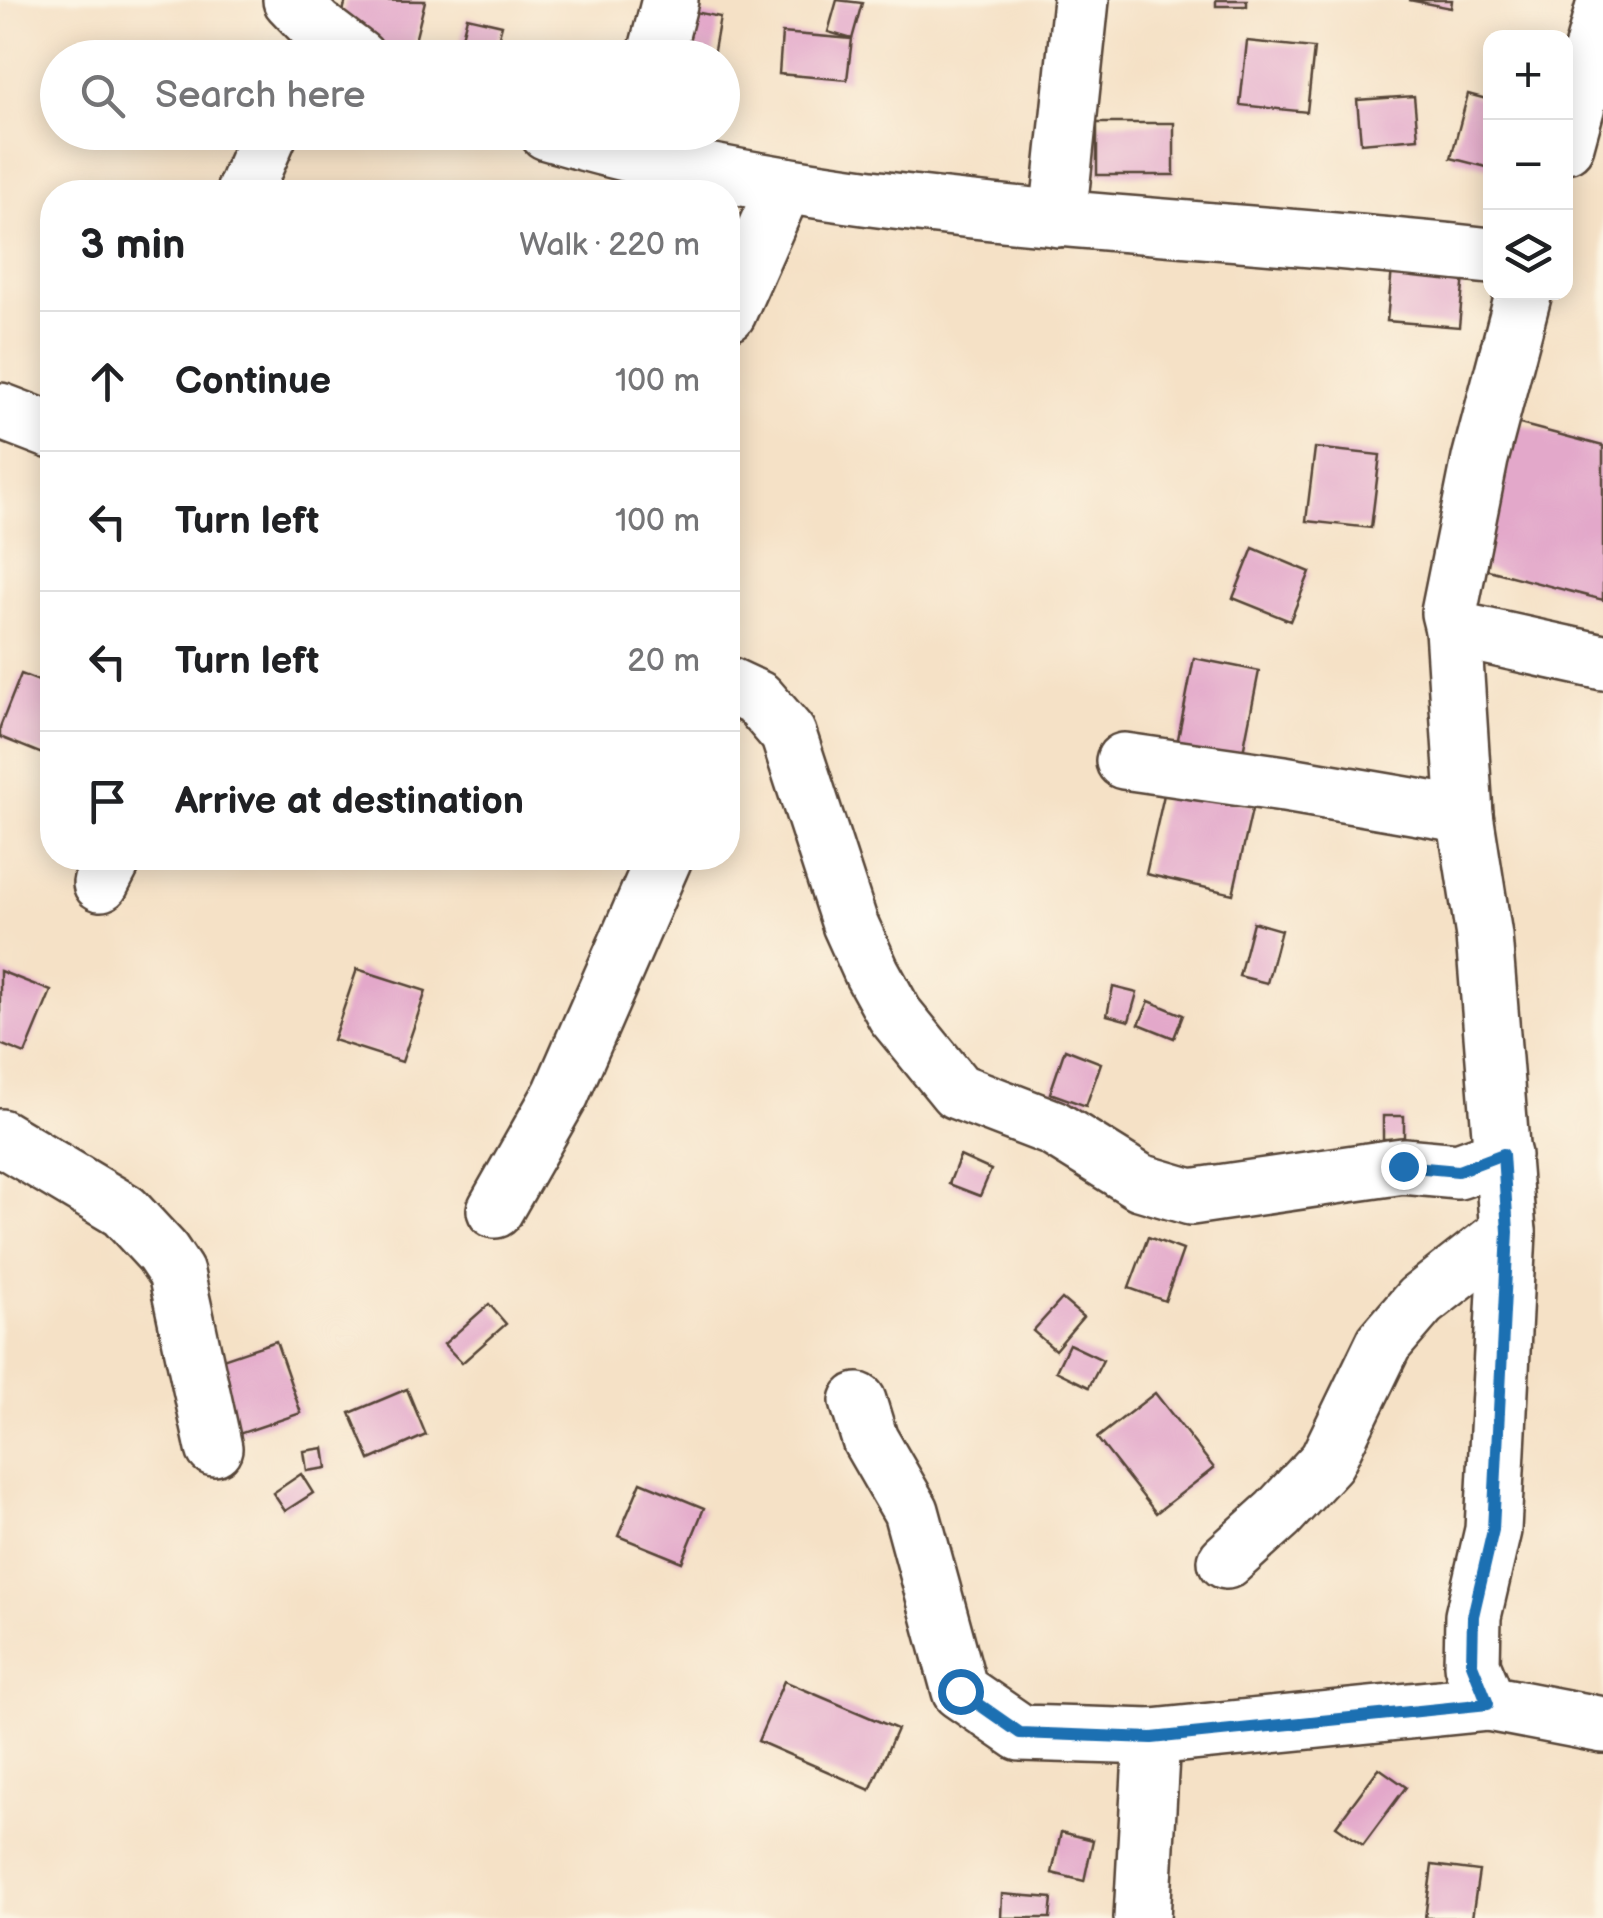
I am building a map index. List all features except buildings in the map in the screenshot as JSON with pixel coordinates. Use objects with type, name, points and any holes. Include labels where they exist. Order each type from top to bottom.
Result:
[{"type":"street","points":[[660,40],[670,0]]},
{"type":"street","points":[[1058,219],[1081,0]]},
{"type":"street","points":[[1571,120],[1590,15]]},
{"type":"street","points":[[249,180],[262,150]]},
{"type":"street","points":[[651,150],[786,185],[1058,219],[1366,242],[1483,255]]},
{"type":"street","points":[[740,287],[786,185]]},
{"type":"street","points":[[1488,1704],[1472,1664],[1473,1616],[1493,1530],[1508,1232],[1484,936],[1464,815],[1450,613],[1480,458],[1522,300]]},
{"type":"street","points":[[0,411],[40,426]]},
{"type":"street","points":[[1453,629],[1603,662]]},
{"type":"street","points":[[740,691],[758,699],[788,734],[850,924],[872,973],[896,1015],[957,1091],[1053,1128],[1140,1182],[1191,1197],[1403,1166],[1458,1171],[1503,1154]]},
{"type":"street","points":[[1124,761],[1464,815]]},
{"type":"street","points":[[495,1210],[561,1094],[659,870]]},
{"type":"street","points":[[0,1137],[124,1211],[162,1252],[176,1273],[214,1448]]},
{"type":"street","points":[[1226,1561],[1327,1462],[1384,1343],[1420,1301],[1508,1232]]},
{"type":"street","points":[[858,1401],[870,1440],[910,1511],[960,1691],[1020,1733],[1152,1738],[1488,1704],[1603,1725]]},
{"type":"street","points":[[1142,1918],[1152,1738]]},
{"type":"route","points":[[960,1691],[1020,1733],[1152,1738],[1488,1704],[1472,1664],[1473,1616],[1493,1530],[1508,1232],[1503,1154],[1458,1171],[1403,1166]]}]
